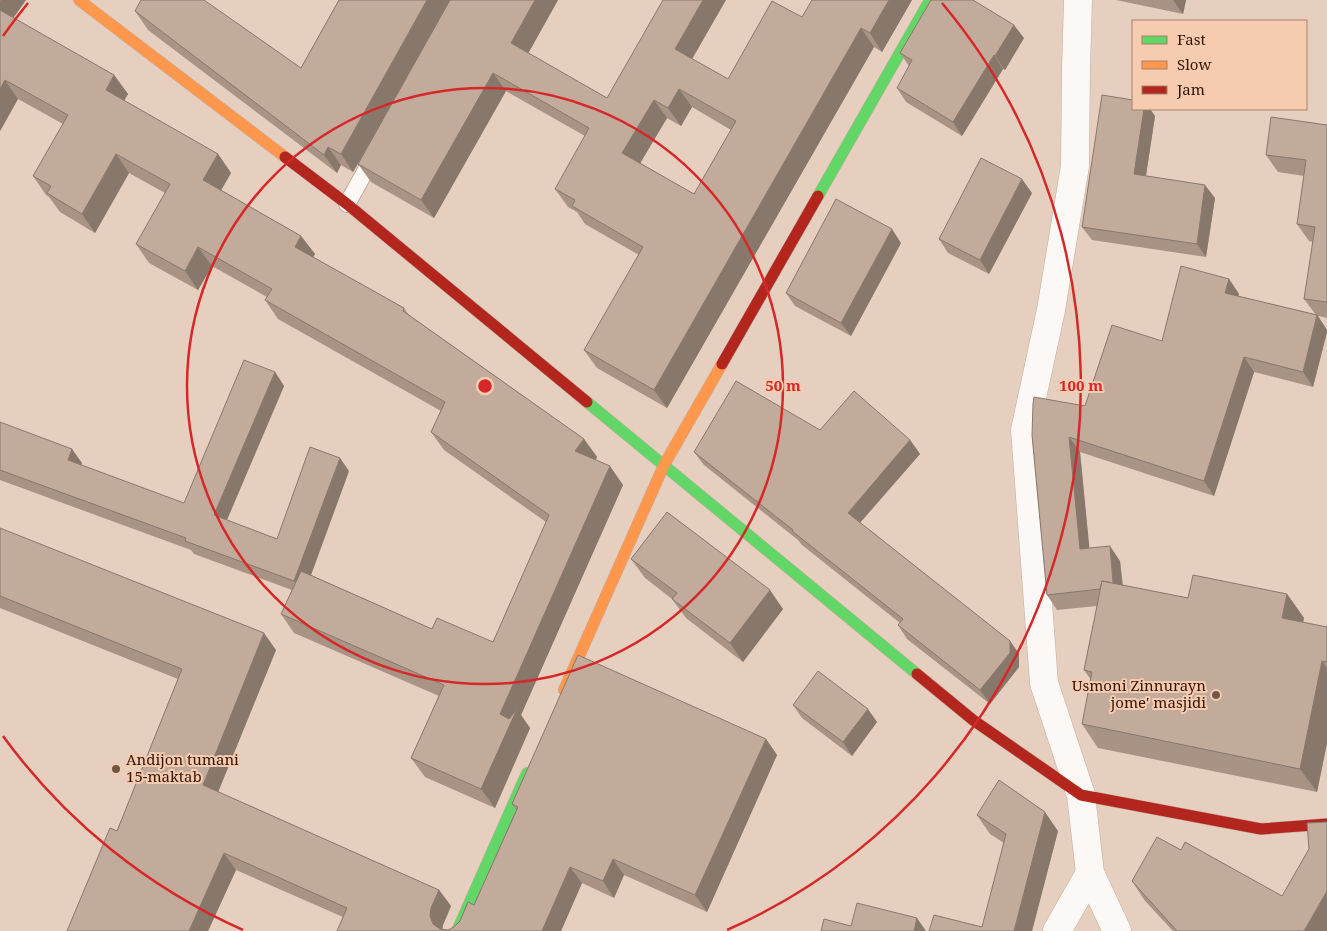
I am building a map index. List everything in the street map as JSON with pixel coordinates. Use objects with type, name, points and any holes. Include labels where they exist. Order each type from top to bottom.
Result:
[{"type":"street","points":[[79,0],[347,204],[973,720],[1081,795],[1260,829],[1327,824]]},
{"type":"street","points":[[558,703],[664,465],[930,0]]},
{"type":"street","points":[[1078,0],[1075,166],[1051,310],[1025,430],[1044,683],[1081,795],[1090,873],[1117,931]]},
{"type":"street","points":[[457,931],[530,767]]},
{"type":"street","points":[[1057,931],[1090,873]]},
{"type":"lane","points":[[347,204],[380,145]]},
{"type":"building","points":[[141,0],[204,0],[301,68],[339,0],[427,0],[341,154],[328,147],[324,155],[135,11]]},
{"type":"building","points":[[450,0],[535,0],[511,43],[607,98],[663,0],[703,0],[675,49],[728,79],[772,1],[802,17],[812,0],[889,0],[870,33],[861,28],[654,390],[584,350],[643,247],[572,206],[575,200],[555,189],[589,128],[493,73],[421,200],[358,164]],"holes":[[[679,89],[736,121],[694,194],[622,153],[654,100],[668,108]]]},
{"type":"building","points":[[931,0],[973,0],[1014,25],[953,122],[897,88],[912,60],[900,53]]},
{"type":"building","points":[[0,10],[114,75],[106,90],[218,154],[203,180],[301,236],[295,247],[404,308],[403,311],[584,439],[575,451],[610,466],[500,714],[509,719],[517,709],[481,789],[411,758],[444,685],[281,614],[301,571],[432,629],[437,618],[493,642],[549,515],[431,432],[445,402],[265,300],[272,289],[198,247],[185,271],[136,244],[170,184],[116,154],[82,214],[47,193],[51,186],[33,176],[68,115],[5,80],[0,89]]},
{"type":"building","points":[[1102,95],[1132,100],[1132,110],[1144,110],[1134,174],[1205,185],[1197,244],[1082,227]]},
{"type":"building","points":[[1271,117],[1327,125],[1327,302],[1304,299],[1315,227],[1297,224],[1306,160],[1266,155]]},
{"type":"building","points":[[981,158],[1022,179],[980,260],[939,239]]},
{"type":"building","points":[[836,199],[892,229],[841,323],[786,293]]},
{"type":"building","points":[[1181,266],[1229,279],[1225,293],[1317,315],[1303,372],[1244,357],[1204,481],[1069,437],[1080,549],[1110,546],[1113,583],[1102,581],[1100,589],[1047,595],[1032,435],[1034,397],[1085,406],[1112,325],[1162,341]]},
{"type":"building","points":[[244,360],[275,372],[214,515],[277,539],[310,447],[340,458],[294,581],[185,541],[186,538],[0,470],[0,422],[72,449],[68,460],[184,503]]},
{"type":"building","points":[[736,381],[820,430],[854,391],[910,440],[848,513],[1010,641],[1010,653],[980,690],[898,625],[903,619],[694,452]]},
{"type":"building","points":[[667,512],[770,590],[730,643],[672,599],[677,593],[631,559]]},
{"type":"building","points":[[0,528],[264,633],[203,785],[439,890],[431,908],[430,916],[433,924],[440,929],[448,930],[454,927],[460,921],[468,902],[474,905],[518,807],[512,804],[578,655],[766,739],[695,895],[613,859],[603,881],[570,867],[542,931],[337,931],[347,908],[224,853],[189,931],[67,931],[110,828],[117,831],[182,669],[0,596]]},
{"type":"building","name":"Usmoni Zinnurayn jome' masjidi","points":[[1193,575],[1287,594],[1282,618],[1327,627],[1327,662],[1322,661],[1300,769],[1082,724],[1092,672],[1084,670],[1102,581],[1188,598]]},
{"type":"building","points":[[818,671],[868,709],[843,742],[793,705]]},
{"type":"building","points":[[999,780],[1045,812],[1014,931],[929,931],[934,915],[982,927],[1006,834],[977,815]]},
{"type":"building","points":[[1327,822],[1327,891],[1304,931],[1177,931],[1132,881],[1157,837],[1181,850],[1185,842],[1282,896],[1309,849],[1307,823]]},
{"type":"building","points":[[857,903],[917,918],[914,931],[821,931],[824,919],[851,926]]},
{"type":"traffic: fast","points":[[818,196],[930,0]]},
{"type":"traffic: fast","points":[[587,402],[917,674]]},
{"type":"traffic: fast","points":[[457,931],[527,773]]},
{"type":"traffic: slow","points":[[79,0],[285,157]]},
{"type":"traffic: slow","points":[[564,690],[664,465],[722,364]]},
{"type":"traffic: jam","points":[[285,157],[347,204],[587,402]]},
{"type":"traffic: jam","points":[[722,364],[818,196]]},
{"type":"traffic: jam","points":[[917,674],[973,720],[1081,795],[1261,829],[1327,824]]},
{"type":"place","name":"Usmoni Zinnurayn jome' masjidi","points":[[1216,695]]},
{"type":"place","name":"Andijon tumani 15-maktab","points":[[116,769]]}]
